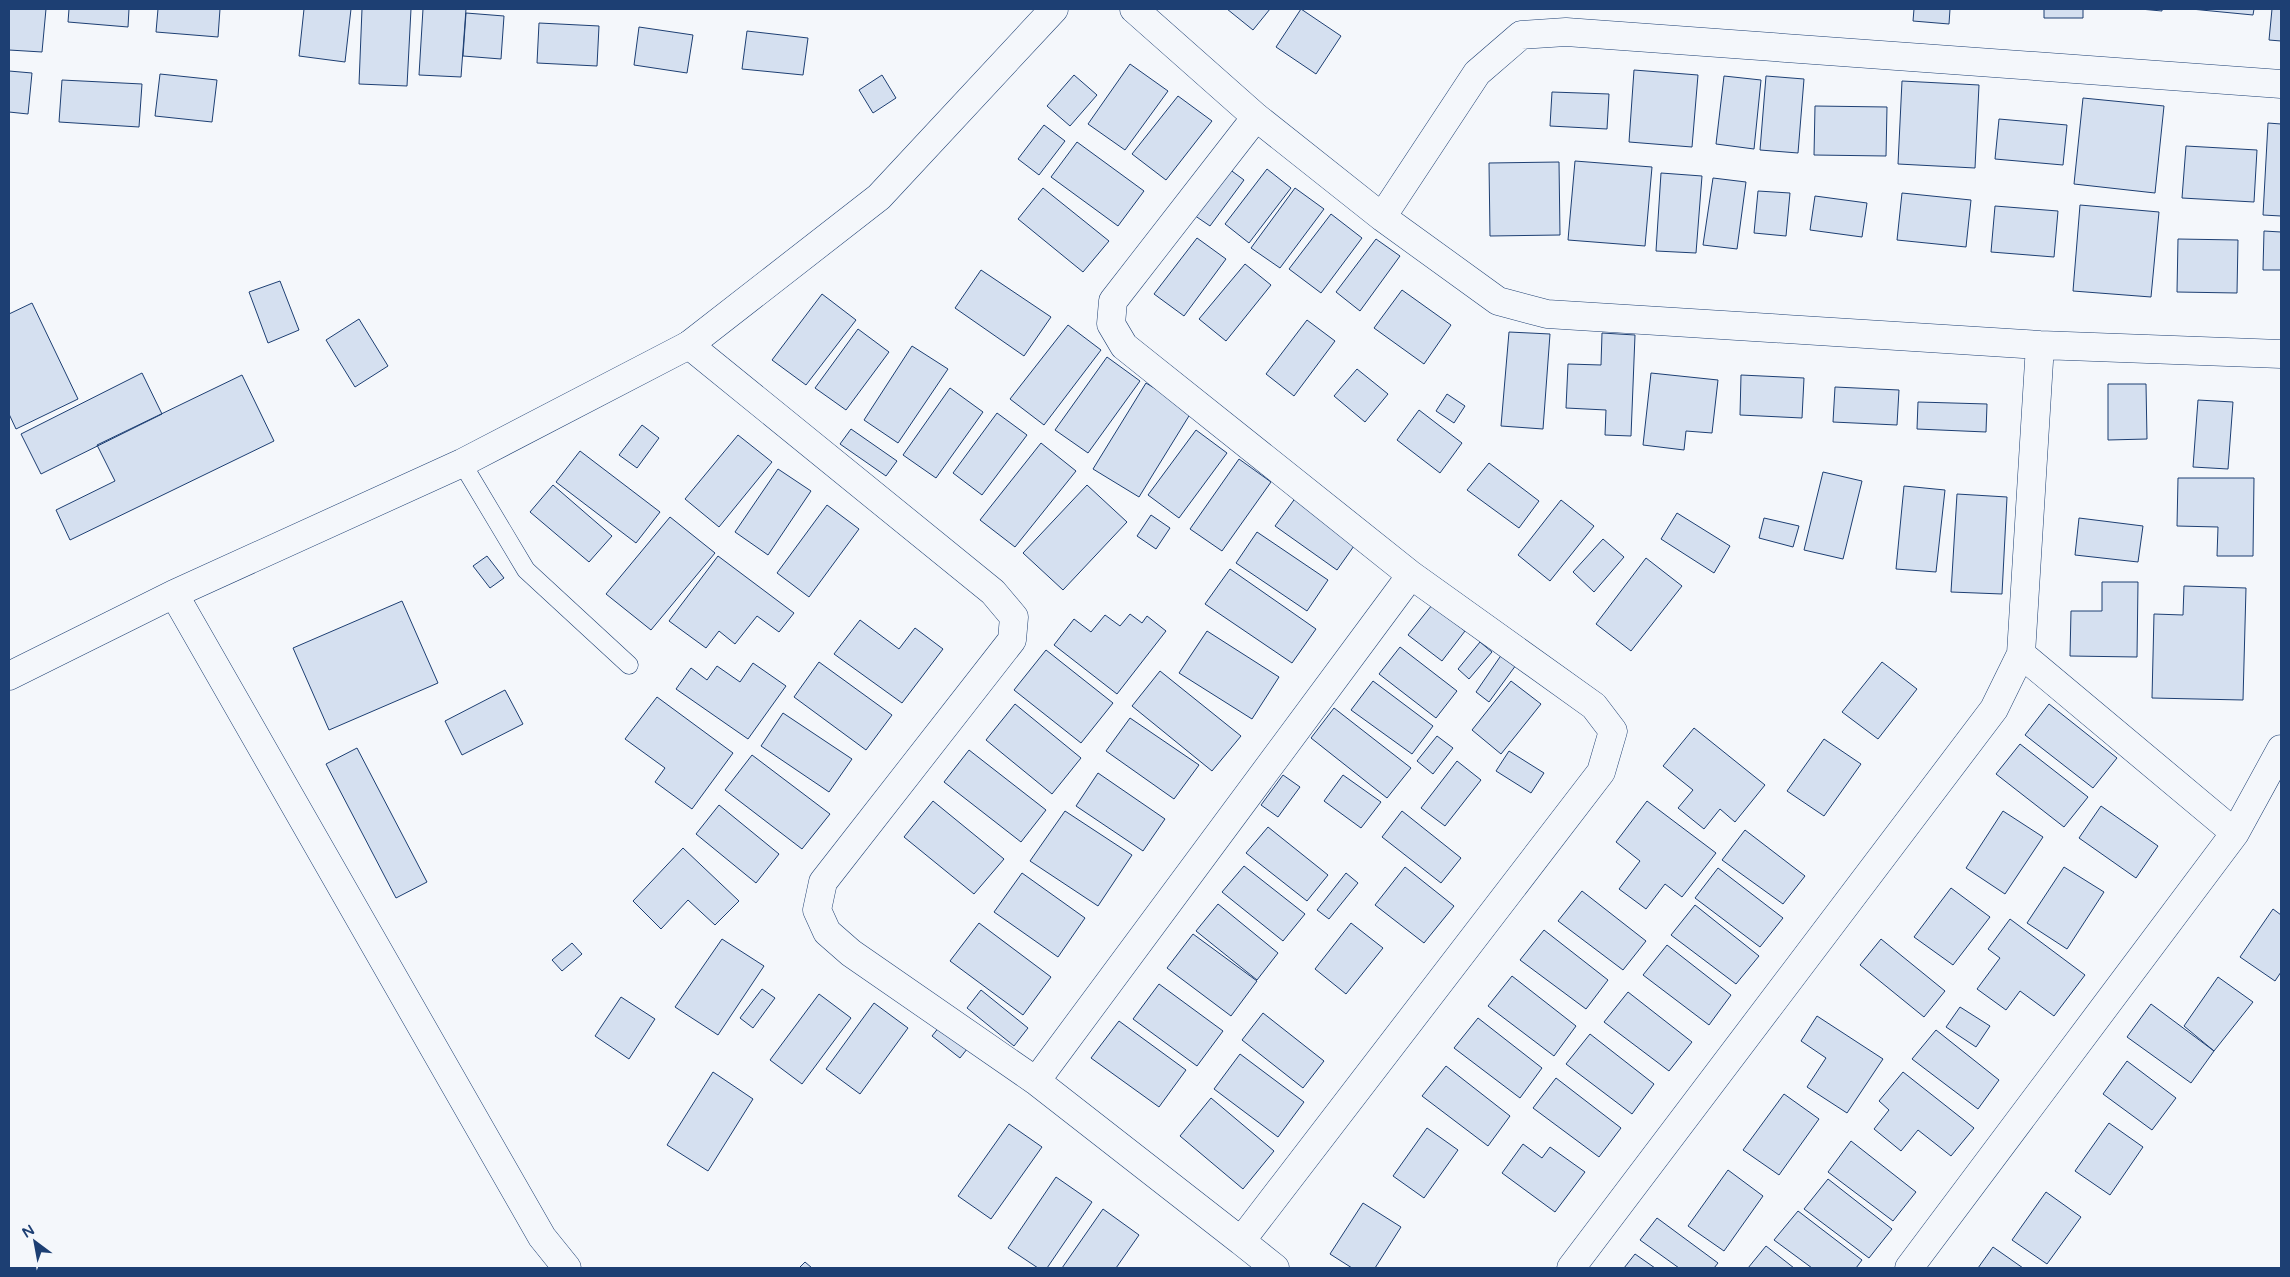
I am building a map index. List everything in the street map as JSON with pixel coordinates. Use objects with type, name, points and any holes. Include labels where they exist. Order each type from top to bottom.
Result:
[{"type":"street","points":[[9,676],[174,594],[462,463],[689,344],[879,197],[1054,9]]},
{"type":"street","points":[[1134,9],[1256,117],[1382,217],[1498,301],[1547,314],[2040,346],[2281,354]]},
{"type":"street","points":[[1382,217],[1477,73],[1521,35],[1566,32],[2281,84]]},
{"type":"street","points":[[1241,1241],[1601,772],[1613,731],[1594,706],[1411,575],[1124,346],[1111,324],[1114,301],[1256,117]]},
{"type":"street","points":[[689,344],[993,592],[1014,617],[1012,640],[992,663],[823,882],[817,910],[827,932],[850,953],[1036,1081],[1275,1268]]},
{"type":"street","points":[[1571,1268],[1994,709],[2021,654],[2040,346]]},
{"type":"street","points":[[1036,1081],[1411,575]]},
{"type":"street","points":[[174,594],[542,1237],[567,1268]]},
{"type":"street","points":[[2021,654],[2235,833]]},
{"type":"street","points":[[1909,1268],[2235,833],[2281,749]]},
{"type":"lane","points":[[462,463],[526,570],[629,665]]},
{"type":"building","points":[[9,9],[46,9],[42,52],[9,50]]},
{"type":"building","points":[[69,9],[129,9],[128,27],[68,22]]},
{"type":"building","points":[[158,9],[220,9],[218,37],[156,32]]},
{"type":"building","points":[[304,9],[351,9],[345,62],[299,56]]},
{"type":"building","points":[[362,9],[411,9],[407,86],[359,84]]},
{"type":"building","points":[[423,9],[466,9],[461,77],[419,75]]},
{"type":"building","points":[[1227,9],[1270,9],[1253,30]]},
{"type":"building","points":[[1301,9],[1341,36],[1316,74],[1276,47]]},
{"type":"building","points":[[1914,9],[1950,9],[1949,24],[1913,21]]},
{"type":"building","points":[[2044,9],[2083,9],[2083,18],[2044,18]]},
{"type":"building","points":[[2140,9],[2162,9],[2162,11]]},
{"type":"building","points":[[2191,9],[2254,9],[2253,15]]},
{"type":"building","points":[[2272,9],[2281,9],[2281,41],[2269,40]]},
{"type":"building","points":[[466,13],[504,16],[501,59],[463,56]]},
{"type":"building","points":[[539,23],[599,26],[597,66],[537,63]]},
{"type":"building","points":[[639,27],[693,35],[687,73],[634,65]]},
{"type":"building","points":[[747,31],[808,38],[803,75],[742,69]]},
{"type":"building","points":[[1130,64],[1168,91],[1125,150],[1088,124]]},
{"type":"building","points":[[1634,70],[1698,75],[1692,147],[1629,142]]},
{"type":"building","points":[[9,71],[32,73],[28,114],[9,112]]},
{"type":"building","points":[[160,74],[217,80],[212,122],[155,116]]},
{"type":"building","points":[[882,75],[896,98],[873,113],[859,90]]},
{"type":"building","points":[[1074,75],[1097,95],[1070,126],[1047,106]]},
{"type":"building","points":[[1724,76],[1761,80],[1754,149],[1716,144]]},
{"type":"building","points":[[1766,76],[1804,79],[1798,153],[1760,150]]},
{"type":"building","points":[[62,80],[142,84],[139,127],[59,122]]},
{"type":"building","points":[[1902,81],[1979,85],[1975,168],[1898,164]]},
{"type":"building","points":[[1552,92],[1609,94],[1607,129],[1550,126]]},
{"type":"building","points":[[1178,96],[1212,121],[1166,180],[1132,154]]},
{"type":"building","points":[[2083,98],[2164,106],[2155,193],[2074,184]]},
{"type":"building","points":[[1815,106],[1887,107],[1886,156],[1814,155]]},
{"type":"building","points":[[1999,119],[2067,125],[2063,165],[1995,159]]},
{"type":"building","points":[[2268,123],[2281,124],[2281,216],[2263,215]]},
{"type":"building","points":[[1044,125],[1065,141],[1039,175],[1018,159]]},
{"type":"building","points":[[1077,142],[1144,191],[1118,226],[1051,177]]},
{"type":"building","points":[[2186,146],[2257,150],[2254,202],[2182,198]]},
{"type":"building","points":[[1575,161],[1652,167],[1645,246],[1568,240]]},
{"type":"building","points":[[1559,162],[1560,235],[1490,236],[1489,163]]},
{"type":"building","points":[[1225,166],[1244,180],[1210,226],[1191,213]]},
{"type":"building","points":[[1267,169],[1291,188],[1249,243],[1225,224]]},
{"type":"building","points":[[1661,173],[1702,176],[1696,253],[1656,251]]},
{"type":"building","points":[[1713,178],[1746,182],[1737,249],[1703,245]]},
{"type":"building","points":[[1043,188],[1109,241],[1083,272],[1018,219]]},
{"type":"building","points":[[1295,188],[1324,209],[1280,268],[1251,248]]},
{"type":"building","points":[[1758,191],[1790,193],[1786,236],[1754,233]]},
{"type":"building","points":[[1902,193],[1971,200],[1966,247],[1897,240]]},
{"type":"building","points":[[1815,196],[1867,203],[1862,237],[1810,230]]},
{"type":"building","points":[[2080,205],[2159,212],[2151,297],[2073,291]]},
{"type":"building","points":[[1995,206],[2058,211],[2054,257],[1991,252]]},
{"type":"building","points":[[1331,214],[1362,238],[1321,293],[1289,269]]},
{"type":"building","points":[[2264,231],[2281,232],[2281,270],[2263,270]]},
{"type":"building","points":[[1197,238],[1226,259],[1184,316],[1154,294]]},
{"type":"building","points":[[1376,239],[1400,256],[1360,311],[1336,292]]},
{"type":"building","points":[[2178,239],[2238,240],[2237,293],[2177,292]]},
{"type":"building","points":[[1245,264],[1271,285],[1226,341],[1199,319]]},
{"type":"building","points":[[981,270],[1051,317],[1024,356],[955,308]]},
{"type":"building","points":[[280,281],[299,330],[268,343],[249,292]]},
{"type":"building","points":[[1402,290],[1451,325],[1424,364],[1374,328]]},
{"type":"building","points":[[822,294],[856,320],[806,385],[772,360]]},
{"type":"building","points":[[32,303],[78,399],[16,429],[9,414],[9,314]]},
{"type":"building","points":[[359,319],[388,366],[355,387],[326,340]]},
{"type":"building","points":[[1307,320],[1335,341],[1294,396],[1266,374]]},
{"type":"building","points":[[1068,325],[1101,350],[1044,425],[1010,399]]},
{"type":"building","points":[[858,329],[889,352],[846,410],[815,388]]},
{"type":"building","points":[[1509,332],[1550,334],[1543,429],[1501,426]]},
{"type":"building","points":[[1602,333],[1635,335],[1631,436],[1605,435],[1606,410],[1566,408],[1568,364],[1601,365]]},
{"type":"building","points":[[912,346],[948,369],[898,443],[864,420]]},
{"type":"building","points":[[1107,357],[1140,381],[1088,453],[1055,430]]},
{"type":"building","points":[[1357,369],[1388,394],[1365,422],[1334,396]]},
{"type":"building","points":[[142,373],[162,414],[41,474],[21,434]]},
{"type":"building","points":[[1651,373],[1718,380],[1712,433],[1686,431],[1684,450],[1643,445]]},
{"type":"building","points":[[242,375],[274,441],[70,540],[56,510],[115,481],[97,445]]},
{"type":"building","points":[[1741,375],[1804,378],[1802,418],[1740,415]]},
{"type":"building","points":[[1146,383],[1192,411],[1139,497],[1093,469]]},
{"type":"building","points":[[2108,384],[2146,384],[2147,439],[2108,440]]},
{"type":"building","points":[[1835,387],[1899,390],[1897,425],[1833,422]]},
{"type":"building","points":[[950,388],[983,412],[936,478],[903,455]]},
{"type":"building","points":[[1447,394],[1465,406],[1454,423],[1436,411]]},
{"type":"building","points":[[2198,400],[2233,402],[2228,469],[2193,467]]},
{"type":"building","points":[[1918,402],[1987,404],[1986,432],[1917,429]]},
{"type":"building","points":[[1419,410],[1462,443],[1440,473],[1397,440]]},
{"type":"building","points":[[997,413],[1027,435],[982,495],[953,473]]},
{"type":"building","points":[[642,425],[659,438],[637,468],[619,455]]},
{"type":"building","points":[[851,429],[897,461],[886,476],[840,444]]},
{"type":"building","points":[[1196,430],[1227,453],[1179,518],[1148,495]]},
{"type":"building","points":[[738,435],[772,462],[719,527],[685,499]]},
{"type":"building","points":[[1041,443],[1076,471],[1015,547],[980,520]]},
{"type":"building","points":[[580,451],[660,512],[636,543],[556,482]]},
{"type":"building","points":[[1239,459],[1271,482],[1222,551],[1190,529]]},
{"type":"building","points":[[1489,463],[1539,501],[1519,528],[1467,490]]},
{"type":"building","points":[[778,469],[811,491],[768,555],[735,532]]},
{"type":"building","points":[[1823,472],[1862,481],[1843,559],[1804,550]]},
{"type":"building","points":[[2178,478],[2254,478],[2253,556],[2217,556],[2218,527],[2177,526]]},
{"type":"building","points":[[553,485],[612,536],[589,562],[530,512]]},
{"type":"building","points":[[1087,485],[1127,522],[1063,590],[1023,553]]},
{"type":"building","points":[[1904,486],[1945,490],[1936,572],[1896,569]]},
{"type":"building","points":[[1299,493],[1361,536],[1337,570],[1275,526]]},
{"type":"building","points":[[1957,494],[2007,497],[2002,594],[1951,592]]},
{"type":"building","points":[[1561,500],[1594,526],[1550,581],[1518,555]]},
{"type":"building","points":[[827,505],[859,529],[809,597],[777,573]]},
{"type":"building","points":[[1677,513],[1730,546],[1714,573],[1661,539]]},
{"type":"building","points":[[1151,515],[1170,528],[1156,549],[1137,536]]},
{"type":"building","points":[[670,517],[715,553],[651,630],[606,594]]},
{"type":"building","points":[[1764,518],[1799,526],[1793,547],[1759,538]]},
{"type":"building","points":[[2079,518],[2143,526],[2138,562],[2075,555]]},
{"type":"building","points":[[1257,532],[1328,580],[1307,611],[1236,563]]},
{"type":"building","points":[[1603,539],[1624,557],[1594,592],[1573,572]]},
{"type":"building","points":[[487,556],[504,578],[490,588],[473,566]]},
{"type":"building","points":[[718,556],[794,613],[779,632],[757,616],[735,644],[719,631],[706,648],[669,621]]},
{"type":"building","points":[[1646,558],[1682,586],[1631,651],[1596,624]]},
{"type":"building","points":[[1230,569],[1316,629],[1292,663],[1205,604]]},
{"type":"building","points":[[2102,582],[2138,582],[2137,657],[2070,656],[2071,611],[2102,611]]},
{"type":"building","points":[[2184,586],[2246,588],[2243,700],[2152,698],[2154,614],[2183,615]]},
{"type":"building","points":[[402,601],[438,683],[329,730],[293,648]]},
{"type":"building","points":[[1432,605],[1465,631],[1442,661],[1408,635]]},
{"type":"building","points":[[1130,614],[1142,623],[1147,616],[1166,631],[1117,694],[1054,645],[1074,619],[1091,632],[1105,615],[1120,626]]},
{"type":"building","points":[[860,620],[899,649],[915,628],[943,649],[902,703],[834,654]]},
{"type":"building","points":[[1207,631],[1279,677],[1252,719],[1179,673]]},
{"type":"building","points":[[1480,642],[1492,652],[1469,679],[1458,669]]},
{"type":"building","points":[[1400,647],[1457,691],[1436,718],[1379,674]]},
{"type":"building","points":[[1046,650],[1113,703],[1081,743],[1014,690]]},
{"type":"building","points":[[1502,654],[1516,665],[1489,702],[1476,692]]},
{"type":"building","points":[[819,662],[892,715],[866,750],[794,697]]},
{"type":"building","points":[[1882,662],[1917,689],[1878,739],[1842,712]]},
{"type":"building","points":[[753,663],[786,686],[748,739],[676,689],[691,668],[707,680],[717,666],[740,682]]},
{"type":"building","points":[[1160,671],[1241,736],[1212,771],[1132,706]]},
{"type":"building","points":[[1373,681],[1433,726],[1412,754],[1351,710]]},
{"type":"building","points":[[1511,681],[1541,704],[1501,754],[1472,730]]},
{"type":"building","points":[[505,690],[523,724],[462,755],[445,721]]},
{"type":"building","points":[[657,697],[733,753],[692,809],[655,782],[665,768],[625,739]]},
{"type":"building","points":[[1015,704],[1081,758],[1052,794],[986,740]]},
{"type":"building","points":[[2049,704],[2117,758],[2093,788],[2025,735]]},
{"type":"building","points":[[1334,708],[1411,768],[1387,798],[1311,738]]},
{"type":"building","points":[[783,713],[852,759],[829,792],[761,746]]},
{"type":"building","points":[[1130,718],[1199,765],[1174,799],[1106,751]]},
{"type":"building","points":[[1694,728],[1765,785],[1735,822],[1720,809],[1704,829],[1678,808],[1693,790],[1663,766]]},
{"type":"building","points":[[1437,736],[1453,748],[1433,774],[1417,761]]},
{"type":"building","points":[[1824,739],[1861,764],[1824,816],[1787,791]]},
{"type":"building","points":[[2020,744],[2088,797],[2064,827],[1996,774]]},
{"type":"building","points":[[357,748],[427,882],[396,898],[326,764]]},
{"type":"building","points":[[969,750],[1046,810],[1021,842],[944,782]]},
{"type":"building","points":[[1509,751],[1544,773],[1531,793],[1496,771]]},
{"type":"building","points":[[752,755],[830,814],[802,849],[725,790]]},
{"type":"building","points":[[1457,761],[1481,780],[1445,826],[1421,808]]},
{"type":"building","points":[[1098,773],[1165,819],[1143,851],[1076,806]]},
{"type":"building","points":[[1283,775],[1300,787],[1278,817],[1261,805]]},
{"type":"building","points":[[1343,775],[1381,802],[1361,828],[1324,801]]},
{"type":"building","points":[[933,801],[1004,859],[974,894],[904,837]]},
{"type":"building","points":[[1647,801],[1716,853],[1682,897],[1665,884],[1646,909],[1619,889],[1640,861],[1616,842]]},
{"type":"building","points":[[719,805],[779,854],[756,883],[696,834]]},
{"type":"building","points":[[2101,806],[2158,846],[2136,878],[2079,838]]},
{"type":"building","points":[[1065,811],[1132,855],[1098,906],[1030,861]]},
{"type":"building","points":[[1402,811],[1461,858],[1441,883],[1382,837]]},
{"type":"building","points":[[2003,811],[2043,837],[2005,894],[1966,868]]},
{"type":"building","points":[[1268,827],[1328,875],[1307,901],[1246,853]]},
{"type":"building","points":[[1745,830],[1805,876],[1783,904],[1722,860]]},
{"type":"building","points":[[683,848],[739,901],[715,925],[688,900],[661,929],[633,901]]},
{"type":"building","points":[[1244,866],[1305,914],[1283,941],[1222,892]]},
{"type":"building","points":[[1405,867],[1454,906],[1424,943],[1375,905]]},
{"type":"building","points":[[2064,867],[2104,892],[2067,949],[2027,923]]},
{"type":"building","points":[[1718,868],[1783,918],[1760,947],[1695,898]]},
{"type":"building","points":[[1022,873],[1085,918],[1058,957],[994,912]]},
{"type":"building","points":[[1346,873],[1358,883],[1329,919],[1317,910]]},
{"type":"building","points":[[1951,888],[1990,917],[1953,965],[1914,937]]},
{"type":"building","points":[[1582,891],[1646,941],[1623,970],[1558,921]]},
{"type":"building","points":[[1218,904],[1278,953],[1257,980],[1196,931]]},
{"type":"building","points":[[1695,905],[1759,956],[1736,984],[1671,935]]},
{"type":"building","points":[[2273,909],[2281,915],[2281,972],[2275,981],[2240,957]]},
{"type":"building","points":[[2010,919],[2085,975],[2054,1016],[2020,991],[2006,1010],[1977,989],[2000,958],[1988,949]]},
{"type":"building","points":[[979,923],[1051,977],[1023,1015],[950,961]]},
{"type":"building","points":[[1351,923],[1383,948],[1346,994],[1315,969]]},
{"type":"building","points":[[1544,930],[1608,980],[1586,1009],[1520,960]]},
{"type":"building","points":[[1193,934],[1257,981],[1231,1016],[1167,968]]},
{"type":"building","points":[[722,939],[764,966],[718,1035],[675,1007]]},
{"type":"building","points":[[1881,939],[1945,991],[1924,1017],[1860,965]]},
{"type":"building","points":[[572,943],[582,954],[562,971],[552,960]]},
{"type":"building","points":[[1667,945],[1731,995],[1709,1025],[1643,975]]},
{"type":"building","points":[[1512,976],[1576,1026],[1554,1056],[1488,1006]]},
{"type":"building","points":[[2218,977],[2253,1002],[2214,1051],[2184,1026]]},
{"type":"building","points":[[1159,984],[1223,1031],[1197,1066],[1133,1019]]},
{"type":"building","points":[[762,989],[775,998],[753,1028],[740,1018]]},
{"type":"building","points":[[981,990],[1028,1028],[1014,1046],[967,1008]]},
{"type":"building","points":[[1628,992],[1692,1042],[1669,1071],[1604,1022]]},
{"type":"building","points":[[819,994],[851,1018],[802,1084],[770,1060]]},
{"type":"building","points":[[621,997],[655,1019],[629,1059],[595,1036]]},
{"type":"building","points":[[874,1003],[908,1028],[860,1094],[826,1069]]},
{"type":"building","points":[[2151,1004],[2214,1051],[2191,1083],[2127,1037]]},
{"type":"building","points":[[1960,1007],[1990,1026],[1976,1047],[1946,1027]]},
{"type":"building","points":[[1263,1013],[1324,1061],[1303,1088],[1242,1040]]},
{"type":"building","points":[[1817,1016],[1883,1059],[1847,1113],[1807,1087],[1826,1058],[1801,1041]]},
{"type":"building","points":[[1478,1018],[1542,1068],[1520,1098],[1454,1048]]},
{"type":"building","points":[[1119,1021],[1186,1070],[1159,1107],[1091,1058]]},
{"type":"building","points":[[943,1022],[971,1044],[960,1058],[932,1036]]},
{"type":"building","points":[[1936,1030],[1999,1080],[1978,1109],[1912,1059]]},
{"type":"building","points":[[1590,1034],[1654,1084],[1632,1114],[1566,1064]]},
{"type":"building","points":[[1240,1054],[1304,1102],[1278,1137],[1214,1089]]},
{"type":"building","points":[[2127,1061],[2176,1098],[2152,1130],[2103,1094]]},
{"type":"building","points":[[1446,1066],[1510,1116],[1488,1146],[1422,1096]]},
{"type":"building","points":[[713,1072],[753,1099],[708,1171],[667,1145]]},
{"type":"building","points":[[1903,1072],[1974,1128],[1951,1156],[1918,1130],[1901,1151],[1874,1129],[1889,1110],[1879,1101]]},
{"type":"building","points":[[1556,1078],[1621,1128],[1599,1157],[1533,1108]]},
{"type":"building","points":[[1784,1094],[1819,1119],[1779,1175],[1743,1150]]},
{"type":"building","points":[[1211,1098],[1274,1151],[1243,1189],[1180,1136]]},
{"type":"building","points":[[2109,1123],[2143,1147],[2110,1195],[2075,1171]]},
{"type":"building","points":[[1009,1124],[1042,1147],[991,1219],[958,1196]]},
{"type":"building","points":[[1427,1128],[1458,1150],[1424,1198],[1393,1176]]},
{"type":"building","points":[[1851,1141],[1916,1192],[1893,1221],[1828,1172]]},
{"type":"building","points":[[1523,1144],[1542,1158],[1550,1147],[1585,1172],[1555,1212],[1502,1173]]},
{"type":"building","points":[[1728,1170],[1763,1196],[1724,1251],[1688,1226]]},
{"type":"building","points":[[1056,1177],[1092,1202],[1047,1268],[1038,1268],[1008,1248]]},
{"type":"building","points":[[1828,1179],[1892,1229],[1869,1258],[1804,1209]]},
{"type":"building","points":[[2046,1192],[2081,1217],[2047,1264],[2012,1240]]},
{"type":"building","points":[[1363,1203],[1401,1227],[1375,1268],[1352,1268],[1330,1254]]},
{"type":"building","points":[[1103,1209],[1139,1235],[1116,1268],[1062,1268]]},
{"type":"building","points":[[1798,1211],[1862,1260],[1856,1268],[1812,1268],[1774,1240]]},
{"type":"building","points":[[1657,1218],[1718,1263],[1714,1268],[1679,1268],[1640,1240]]},
{"type":"building","points":[[1766,1246],[1794,1268],[1748,1268]]},
{"type":"building","points":[[1993,1247],[2023,1268],[1978,1268]]},
{"type":"building","points":[[1635,1254],[1655,1268],[1624,1268]]},
{"type":"building","points":[[805,1262],[812,1268],[799,1268]]}]
